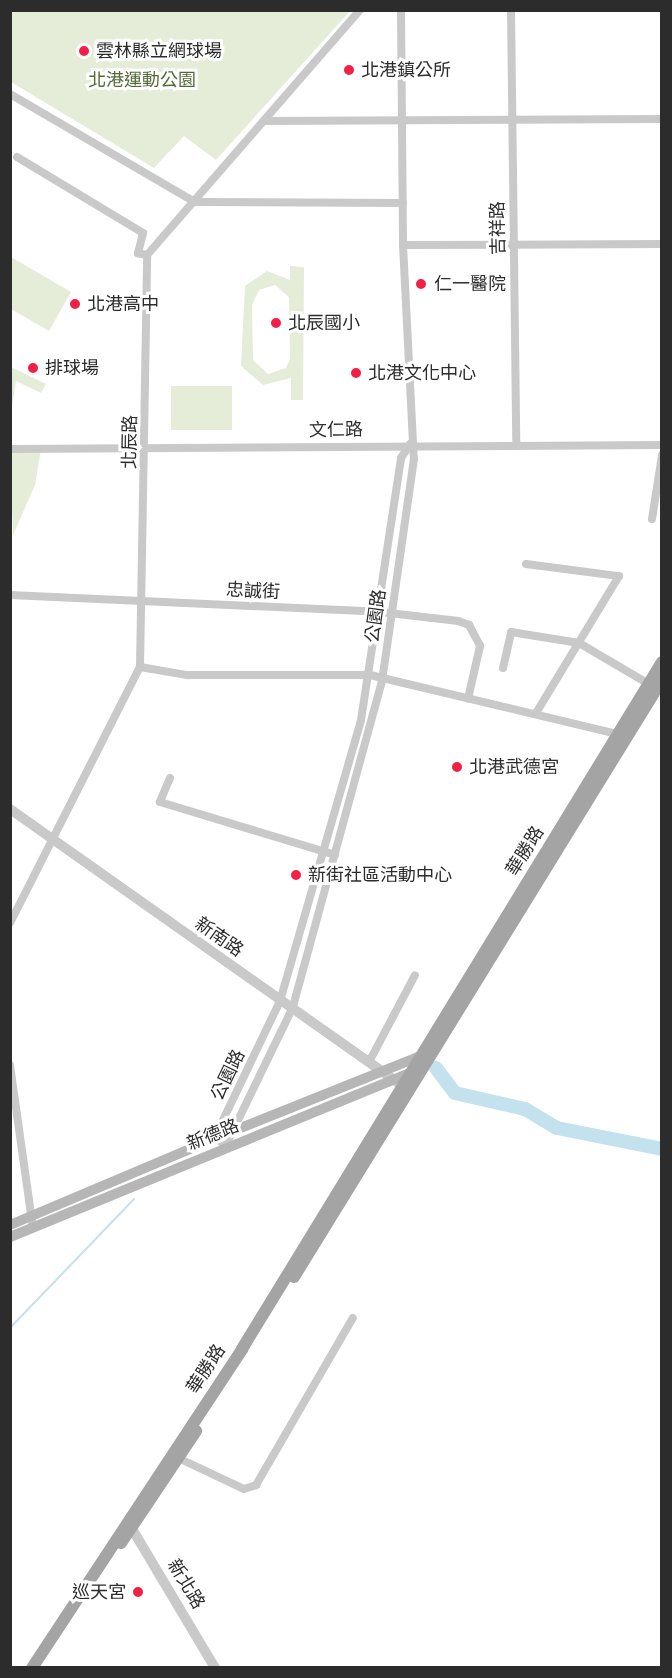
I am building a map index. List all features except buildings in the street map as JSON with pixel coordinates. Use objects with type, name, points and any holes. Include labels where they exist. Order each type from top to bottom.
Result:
[{"type":"main road","name":"華勝路","points":[[623,736],[662,662]]},
{"type":"main road","name":"華勝路","points":[[32,1668],[175,1456],[403,1082],[422,1060],[623,736],[662,680]]},
{"type":"main road","name":"新德路","points":[[221,1142],[234,1131],[422,1060]]},
{"type":"main road","name":"新德路","points":[[10,1237],[31,1223],[221,1142],[403,1082]]},
{"type":"main road","name":"新德路","points":[[10,1225],[31,1223]]},
{"type":"main road","name":"華勝路","points":[[41,1668],[129,1523]]},
{"type":"street","points":[[147,255],[360,10]]},
{"type":"street","name":"公園路","points":[[234,1131],[292,1009],[382,681],[414,459],[410,444],[403,245],[401,10]]},
{"type":"street","name":"吉祥路","points":[[511,10],[516,445]]},
{"type":"street","points":[[10,94],[195,202],[403,203]]},
{"type":"street","points":[[265,121],[512,122],[662,119]]},
{"type":"street","name":"北辰路","points":[[10,923],[140,667],[147,255],[138,253],[143,233],[17,157]]},
{"type":"street","points":[[403,245],[662,244]]},
{"type":"street","name":"公園路","points":[[221,1142],[280,1001],[323,852],[370,675],[401,458],[410,444]]},
{"type":"street","name":"文仁路","points":[[10,449],[410,444],[662,445]]},
{"type":"street","points":[[652,519],[662,455]]},
{"type":"street","points":[[526,564],[619,576],[536,713]]},
{"type":"street","name":"忠誠街","points":[[10,595],[380,612],[458,621],[469,625],[480,646],[468,699]]},
{"type":"street","points":[[503,668],[511,632],[579,643],[649,684]]},
{"type":"street","points":[[140,667],[187,675],[370,675],[382,681],[536,713],[623,736]]},
{"type":"street","points":[[170,778],[160,802],[335,855]]},
{"type":"street","name":"新南路","points":[[10,809],[383,1073],[403,1082]]},
{"type":"street","points":[[369,1062],[416,975]]},
{"type":"street","points":[[10,1065],[31,1223]]},
{"type":"street","points":[[175,1456],[244,1489],[256,1485],[353,1318]]},
{"type":"street","name":"新北路","points":[[129,1523],[215,1668]]},
{"type":"green space","name":"北港運動公園","points":[[11,10],[350,11],[216,160],[184,136],[154,168],[11,82]]},
{"type":"green space","points":[[11,257],[71,292],[49,331],[11,309]]},
{"type":"green space","points":[[290,266],[304,267],[303,400],[291,400],[291,378],[263,385],[241,366],[245,286],[267,271],[290,280]],"holes":[[[275,285],[289,297],[290,359],[286,368],[268,374],[253,360],[252,305],[259,290]]]},
{"type":"green space","points":[[11,367],[46,384],[41,393],[16,381],[11,412]]},
{"type":"green space","points":[[171,386],[232,386],[232,430],[171,430]]},
{"type":"green space","points":[[10,449],[41,449],[35,485],[13,535]]},
{"type":"waterway","points":[[436,1068],[455,1093],[525,1109],[557,1128],[662,1149]]},
{"type":"waterway","points":[[10,1328],[134,1199]]},
{"type":"place","name":"雲林縣立網球場","points":[[84,51]]},
{"type":"place","name":"北港鎮公所","points":[[349,70]]},
{"type":"place","name":"仁一醫院","points":[[421,284]]},
{"type":"place","name":"北港高中","points":[[75,304]]},
{"type":"place","name":"北辰國小","points":[[276,323]]},
{"type":"place","name":"排球場","points":[[33,368]]},
{"type":"place","name":"北港文化中心","points":[[356,373]]},
{"type":"place","name":"北港武德宮","points":[[457,767]]},
{"type":"place","name":"新街社區活動中心","points":[[296,875]]},
{"type":"place","name":"巡天宮","points":[[138,1592]]}]
